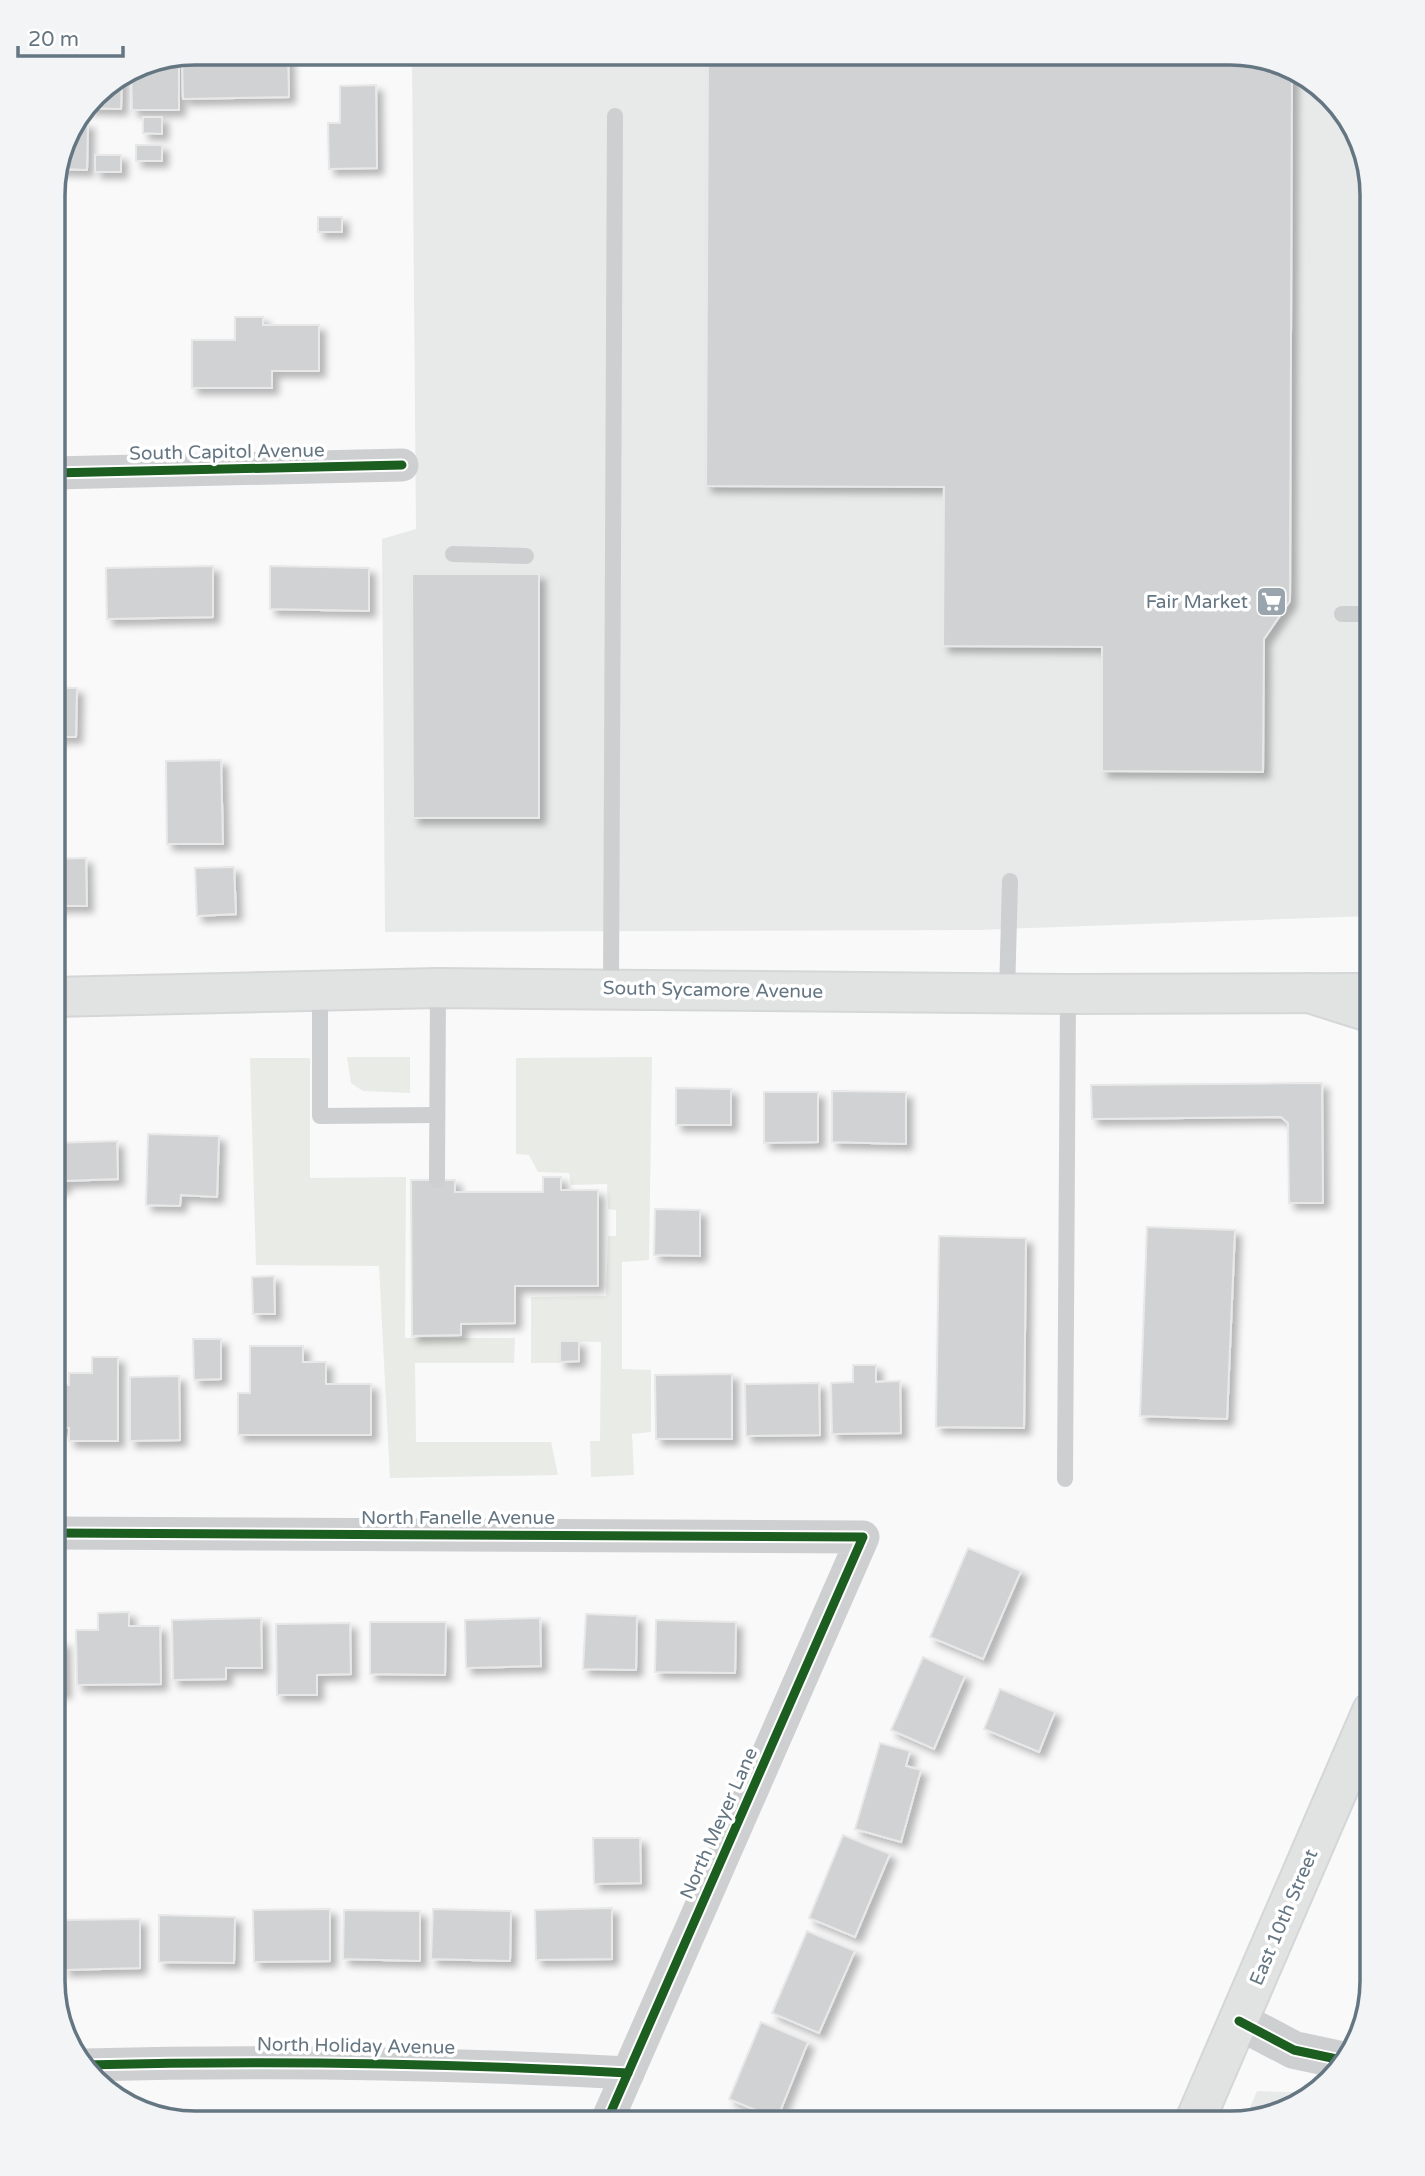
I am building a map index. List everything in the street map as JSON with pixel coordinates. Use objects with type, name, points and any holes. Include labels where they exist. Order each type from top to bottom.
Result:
[{"type":"main road","name":"South Sycamore Avenue","points":[[65,997],[438,988],[1007,994],[1360,993]]},
{"type":"main road","points":[[1310,993],[1360,1009]]},
{"type":"main road","name":"East 10th Street","points":[[1199,2111],[1360,1741]]},
{"type":"street","name":"South Capitol Avenue","points":[[65,473],[402,465]]},
{"type":"street","name":"North Fanelle Avenue","points":[[65,1533],[863,1537]]},
{"type":"street","name":"North Meyer Lane","points":[[611,2111],[863,1537]]},
{"type":"street","points":[[1239,2021],[1294,2050],[1335,2059]]},
{"type":"street","name":"North Holiday Avenue","points":[[95,2065],[251,2061],[441,2063],[628,2073]]},
{"type":"lane","points":[[611,988],[615,116]]},
{"type":"lane","points":[[453,554],[527,556]]},
{"type":"lane","points":[[1342,614],[1360,614]]},
{"type":"lane","points":[[1007,994],[1010,881]]},
{"type":"lane","points":[[437,1180],[438,988]]},
{"type":"lane","points":[[320,991],[320,1116],[437,1115]]},
{"type":"lane","points":[[1065,1479],[1068,994]]},
{"type":"shaded area","points":[[412,65],[1239,65],[1280,75],[1310,92],[1333,115],[1350,145],[1359,177],[1360,916],[977,930],[385,932],[382,539],[416,529]]},
{"type":"shaded area","points":[[347,1057],[410,1057],[410,1093],[363,1091],[351,1083]]},
{"type":"shaded area","points":[[652,1057],[649,1260],[622,1262],[622,1369],[651,1370],[651,1432],[632,1434],[634,1475],[591,1477],[590,1441],[600,1441],[601,1342],[561,1341],[561,1363],[531,1363],[531,1297],[606,1296],[608,1236],[616,1236],[616,1210],[608,1209],[607,1184],[571,1185],[569,1173],[538,1172],[529,1155],[516,1154],[516,1058]]},
{"type":"shaded area","points":[[250,1058],[310,1058],[310,1178],[406,1177],[405,1338],[515,1338],[514,1363],[415,1363],[416,1442],[551,1442],[558,1475],[390,1478],[379,1266],[256,1265]]},
{"type":"shaded area","points":[[1257,2091],[1297,2092],[1264,2107],[1249,2110]]},
{"type":"building","points":[[288,65],[289,97],[183,99],[182,66]]},
{"type":"building","points":[[708,65],[1239,65],[1256,67],[1292,81],[1290,601],[1264,639],[1263,772],[1102,771],[1102,647],[943,646],[944,487],[706,486]]},
{"type":"building","points":[[179,66],[179,110],[132,110],[131,81],[161,69]]},
{"type":"building","points":[[376,85],[377,168],[329,169],[328,123],[340,123],[340,86]]},
{"type":"building","points":[[122,88],[121,109],[98,108]]},
{"type":"building","points":[[143,117],[162,117],[162,134],[143,133]]},
{"type":"building","points":[[88,123],[87,170],[67,169],[78,137]]},
{"type":"building","points":[[136,145],[162,145],[162,161],[136,161]]},
{"type":"building","points":[[95,155],[121,155],[121,172],[95,172]]},
{"type":"building","points":[[318,217],[342,217],[342,232],[318,232]]},
{"type":"building","points":[[235,317],[263,317],[263,325],[319,325],[319,371],[272,371],[272,388],[192,388],[192,340],[235,340]]},
{"type":"building","points":[[213,566],[213,617],[107,619],[106,568]]},
{"type":"building","points":[[270,566],[369,568],[369,611],[270,609]]},
{"type":"building","points":[[412,574],[539,574],[539,818],[413,818]]},
{"type":"building","points":[[65,688],[77,688],[76,737],[65,737]]},
{"type":"building","points":[[221,760],[223,844],[167,844],[166,761]]},
{"type":"building","points":[[86,858],[87,906],[65,906],[65,859]]},
{"type":"building","points":[[234,867],[236,914],[197,916],[195,868]]},
{"type":"building","points":[[1322,1083],[1323,1203],[1289,1203],[1288,1123],[1281,1117],[1092,1119],[1091,1085]]},
{"type":"building","points":[[676,1088],[731,1089],[731,1125],[676,1125]]},
{"type":"building","points":[[832,1091],[906,1092],[906,1144],[832,1142]]},
{"type":"building","points":[[764,1092],[818,1092],[818,1142],[764,1143]]},
{"type":"building","points":[[148,1134],[219,1136],[217,1197],[181,1195],[180,1206],[146,1205]]},
{"type":"building","points":[[117,1141],[118,1179],[65,1181],[65,1143]]},
{"type":"building","points":[[543,1177],[561,1177],[561,1190],[598,1190],[598,1286],[515,1286],[515,1323],[461,1324],[461,1335],[412,1336],[411,1180],[455,1180],[455,1192],[543,1192]]},
{"type":"building","points":[[655,1209],[700,1210],[700,1256],[654,1255]]},
{"type":"building","points":[[1147,1227],[1235,1230],[1227,1419],[1140,1416]]},
{"type":"building","points":[[939,1236],[1026,1238],[1024,1428],[936,1427]]},
{"type":"building","points":[[274,1276],[275,1314],[253,1314],[252,1277]]},
{"type":"building","points":[[193,1339],[221,1339],[221,1379],[194,1380]]},
{"type":"building","points":[[560,1341],[579,1341],[579,1361],[560,1362]]},
{"type":"building","points":[[250,1346],[303,1346],[303,1362],[326,1362],[326,1384],[371,1384],[371,1435],[238,1435],[238,1393],[250,1393]]},
{"type":"building","points":[[92,1357],[118,1357],[118,1441],[69,1441],[69,1428],[65,1428],[65,1385],[69,1385],[69,1373],[92,1373]]},
{"type":"building","points":[[853,1365],[876,1365],[876,1382],[900,1381],[901,1433],[832,1434],[831,1383],[853,1382]]},
{"type":"building","points":[[732,1374],[732,1439],[656,1439],[655,1375]]},
{"type":"building","points":[[179,1376],[180,1440],[130,1441],[130,1377]]},
{"type":"building","points":[[819,1383],[820,1435],[746,1436],[745,1384]]},
{"type":"building","points":[[968,1548],[1021,1571],[983,1659],[930,1637]]},
{"type":"building","points":[[129,1612],[129,1626],[160,1626],[161,1684],[77,1685],[76,1630],[98,1630],[98,1613]]},
{"type":"building","points":[[586,1614],[637,1616],[636,1670],[583,1669]]},
{"type":"building","points":[[261,1618],[262,1668],[226,1668],[226,1679],[173,1680],[172,1620]]},
{"type":"building","points":[[540,1618],[541,1666],[466,1668],[465,1620]]},
{"type":"building","points":[[656,1620],[736,1622],[735,1673],[655,1672]]},
{"type":"building","points":[[370,1622],[446,1622],[445,1675],[370,1674]]},
{"type":"building","points":[[350,1623],[351,1674],[317,1675],[317,1695],[277,1695],[276,1624]]},
{"type":"building","points":[[923,1657],[965,1676],[934,1749],[891,1730]]},
{"type":"building","points":[[1000,1689],[1055,1712],[1039,1752],[984,1729]]},
{"type":"building","points":[[880,1743],[910,1751],[906,1766],[921,1770],[901,1842],[855,1829]]},
{"type":"building","points":[[843,1835],[890,1854],[855,1937],[809,1918]]},
{"type":"building","points":[[593,1838],[640,1838],[641,1883],[594,1884]]},
{"type":"building","points":[[612,1908],[612,1959],[536,1960],[535,1910]]},
{"type":"building","points":[[330,1909],[330,1961],[254,1962],[253,1910]]},
{"type":"building","points":[[433,1909],[511,1911],[510,1961],[431,1959]]},
{"type":"building","points":[[344,1910],[420,1911],[420,1961],[343,1959]]},
{"type":"building","points":[[159,1915],[235,1917],[234,1963],[159,1962]]},
{"type":"building","points":[[140,1919],[140,1968],[65,1970],[65,1920]]},
{"type":"building","points":[[807,1931],[855,1951],[819,2033],[772,2013]]},
{"type":"building","points":[[761,2022],[808,2042],[780,2111],[758,2111],[729,2099]]},
{"type":"cycle path","points":[[65,473],[402,465]]},
{"type":"cycle path","points":[[65,1533],[863,1537],[611,2111]]},
{"type":"cycle path","points":[[1239,2021],[1294,2050],[1335,2059]]},
{"type":"cycle path","points":[[96,2065],[356,2063],[628,2073]]},
{"type":"place","name":"Fair Market","points":[[1271,601]]}]
